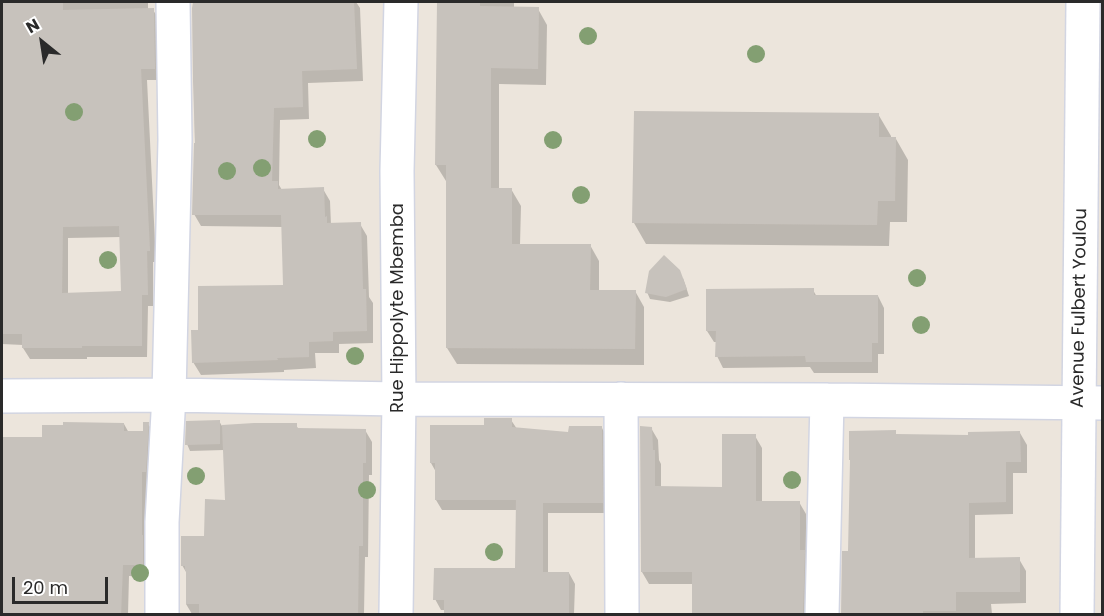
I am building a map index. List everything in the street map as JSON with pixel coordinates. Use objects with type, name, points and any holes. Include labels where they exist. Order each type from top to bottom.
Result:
[{"type":"street","points":[[162,615],[162,522],[169,395],[175,140],[173,2]]},
{"type":"street","name":"Rue Hippolyte Mbemba","points":[[396,615],[399,399],[397,171],[401,2]]},
{"type":"street","name":"Avenue Fulbert Youlou","points":[[1077,615],[1091,403],[1083,2]]},
{"type":"street","points":[[2,396],[827,399],[1091,403]]},
{"type":"street","points":[[621,399],[622,615]]},
{"type":"street","points":[[822,615],[827,399]]},
{"type":"building","points":[[2,2],[63,2],[63,10],[154,8],[155,69],[141,69],[150,251],[147,251],[148,295],[142,295],[142,346],[22,348],[22,334],[2,334]],"holes":[[[119,226],[121,291],[62,293],[63,227]]]},
{"type":"building","points":[[193,2],[354,2],[357,69],[302,71],[303,107],[274,108],[272,181],[278,181],[278,189],[324,187],[327,223],[361,222],[367,331],[333,332],[333,341],[309,342],[309,357],[192,363],[191,330],[198,330],[198,286],[283,285],[281,215],[192,215],[195,143]]},
{"type":"building","points":[[437,2],[480,2],[480,6],[539,7],[538,69],[491,68],[491,188],[512,188],[512,244],[591,244],[590,290],[636,290],[635,349],[446,348],[446,165],[435,165]]},
{"type":"building","points":[[634,111],[879,113],[879,137],[896,137],[895,201],[878,201],[877,225],[632,223]]},
{"type":"building","points":[[664,255],[680,270],[687,289],[666,297],[645,293],[649,271]]},
{"type":"building","points":[[814,288],[814,295],[878,295],[878,343],[872,343],[872,362],[806,362],[805,356],[715,357],[716,331],[706,331],[706,289]]},
{"type":"building","points":[[484,418],[512,418],[512,427],[568,432],[569,426],[602,426],[603,503],[543,503],[543,572],[569,572],[569,615],[444,615],[444,600],[433,600],[434,568],[515,568],[516,500],[435,500],[435,463],[430,463],[430,425],[484,425]]},
{"type":"building","points":[[220,420],[220,444],[185,445],[186,421]]},
{"type":"building","points":[[63,422],[124,423],[124,431],[143,431],[143,422],[149,422],[146,472],[142,472],[143,565],[123,565],[121,615],[2,615],[2,437],[42,437],[42,425],[63,425]]},
{"type":"building","points":[[297,423],[297,428],[366,429],[366,463],[363,463],[363,546],[359,546],[358,615],[199,615],[199,604],[186,604],[186,571],[185,566],[181,566],[181,536],[204,536],[205,499],[225,500],[222,425]]},
{"type":"building","points":[[640,426],[652,427],[653,450],[655,450],[655,486],[722,487],[722,434],[756,434],[756,501],[800,501],[800,550],[805,550],[803,615],[692,613],[692,572],[641,572]]},
{"type":"building","points":[[896,430],[896,434],[968,435],[968,432],[1020,431],[1021,462],[1006,462],[1006,502],[969,503],[969,558],[1020,557],[1020,592],[956,592],[956,611],[923,611],[923,615],[841,615],[842,551],[848,551],[849,431]]}]
